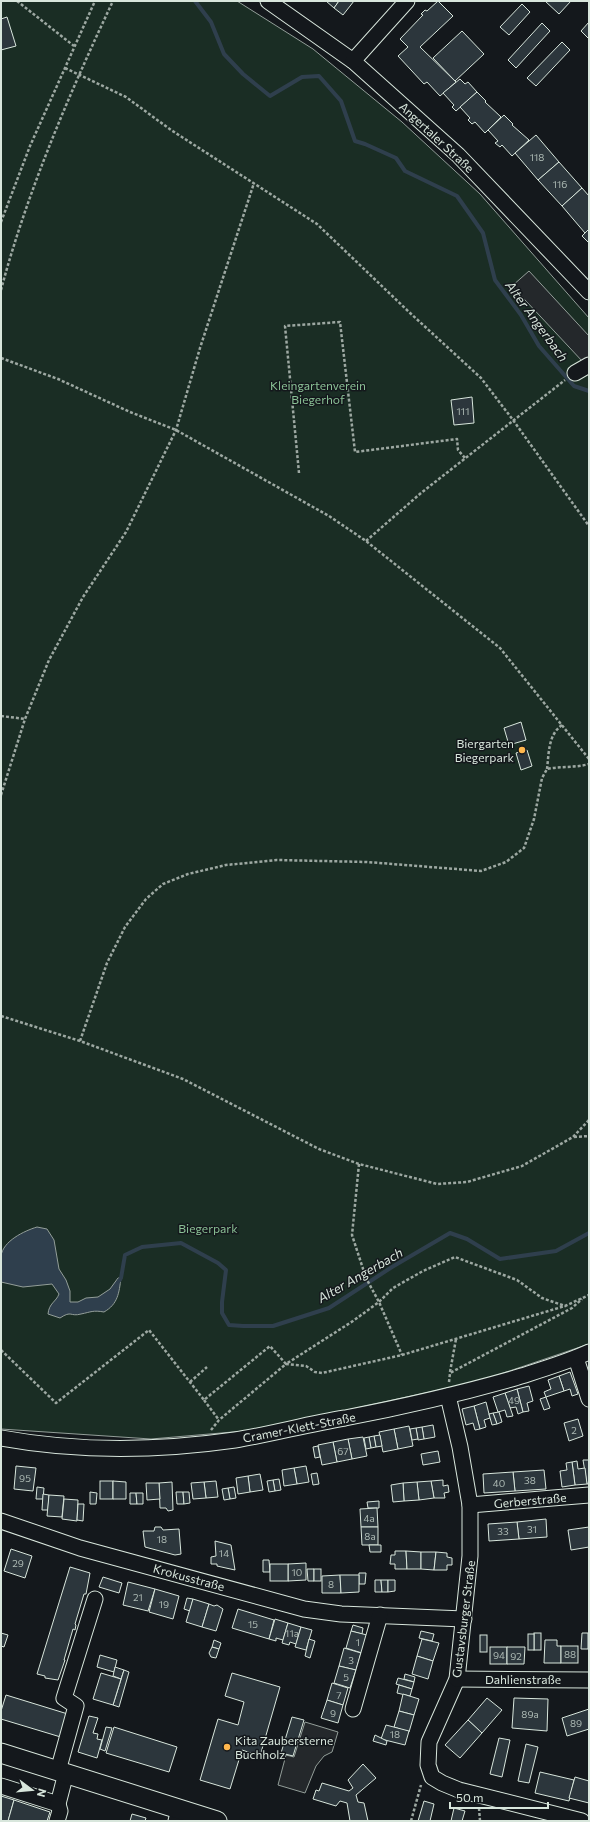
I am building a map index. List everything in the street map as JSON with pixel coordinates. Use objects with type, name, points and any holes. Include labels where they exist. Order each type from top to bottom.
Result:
[{"type":"main road","points":[[1,1753],[62,1772],[178,1815],[217,1821]]},
{"type":"street","name":"Angertaler Straße","points":[[268,1],[353,61],[458,155],[589,292]]},
{"type":"street","points":[[353,61],[407,1]]},
{"type":"street","points":[[575,373],[589,365]]},
{"type":"street","points":[[583,1355],[589,1399]]},
{"type":"street","name":"Cramer-Klett-Straße","points":[[1,1438],[26,1443],[95,1448],[138,1449],[190,1445],[236,1439],[398,1408],[448,1392],[583,1355]]},
{"type":"street","name":"Gustavsburger Straße","points":[[428,1765],[429,1742],[457,1679],[470,1556],[470,1505],[460,1447],[448,1392]]},
{"type":"street","name":"Gerberstraße","points":[[470,1505],[589,1496]]},
{"type":"street","name":"Krokusstraße","points":[[1,1521],[80,1548],[304,1609],[341,1614],[464,1619]]},
{"type":"street","points":[[57,1821],[60,1810],[58,1804],[62,1772],[76,1706],[64,1698],[95,1599]]},
{"type":"street","points":[[353,1709],[380,1615]]},
{"type":"street","name":"Dahlienstraße","points":[[457,1679],[589,1680]]},
{"type":"street","points":[[428,1765],[432,1777],[459,1790],[582,1821]]},
{"type":"street","points":[[1,1786],[58,1804]]},
{"type":"path","points":[[17,1],[74,46]]},
{"type":"path","points":[[1,222],[30,146],[95,1]]},
{"type":"path","points":[[1,290],[11,253],[79,74],[113,1]]},
{"type":"path","points":[[65,68],[126,97],[171,130],[317,224],[481,378],[514,420],[589,526]]},
{"type":"path","points":[[1,795],[25,720],[49,660],[83,597],[126,532],[176,430],[200,348],[254,183]]},
{"type":"path","points":[[299,473],[285,326],[340,322],[355,452],[457,439],[458,450],[465,458]]},
{"type":"path","points":[[1,358],[58,378],[130,412],[176,430],[329,516],[366,541],[500,648],[589,759]]},
{"type":"path","points":[[366,541],[421,493],[559,385]]},
{"type":"path","points":[[1,716],[25,720]]},
{"type":"path","points":[[80,1041],[107,963],[125,927],[146,899],[163,884],[188,874],[226,865],[277,860],[367,862],[481,871],[506,862],[524,848],[534,819],[542,778],[547,769],[551,741],[555,730],[562,725]]},
{"type":"path","points":[[547,769],[589,764]]},
{"type":"path","points":[[1,1016],[80,1041],[183,1079],[319,1149],[359,1164],[436,1184],[467,1182],[522,1166],[573,1137],[589,1120]]},
{"type":"path","points":[[573,1137],[589,1136]]},
{"type":"path","points":[[359,1164],[352,1235],[366,1278],[379,1302],[402,1355]]},
{"type":"path","points":[[1,1350],[56,1403],[149,1330],[219,1420],[286,1364],[296,1359],[379,1302],[393,1288],[423,1271],[456,1257],[517,1280],[542,1298],[565,1306]]},
{"type":"path","points":[[204,1400],[270,1346],[286,1364],[306,1366],[315,1372],[322,1373],[402,1355],[565,1306],[589,1295]]},
{"type":"path","points":[[450,1373],[572,1308],[584,1297]]},
{"type":"path","points":[[448,1392],[456,1339]]},
{"type":"path","points":[[190,1382],[207,1367]]},
{"type":"path","points":[[411,1821],[428,1765]]},
{"type":"green space","name":"Biegerpark","points":[[1,1],[237,1],[313,49],[402,122],[480,194],[589,318],[589,1344],[480,1381],[256,1430],[151,1439],[1,1429]]},
{"type":"shaded area","points":[[529,271],[589,336],[589,356],[583,362],[512,286]]},
{"type":"shaded area","points":[[305,1722],[338,1732],[332,1752],[324,1756],[316,1766],[305,1793],[278,1785],[286,1755],[294,1757]]},
{"type":"water","points":[[37,1227],[47,1229],[54,1240],[59,1269],[66,1280],[70,1291],[70,1302],[78,1302],[86,1298],[98,1297],[110,1289],[118,1278],[121,1278],[117,1298],[109,1309],[104,1312],[95,1311],[77,1315],[67,1314],[60,1318],[48,1314],[51,1305],[59,1294],[52,1284],[23,1287],[1,1282],[1,1256],[6,1246],[15,1237]]},
{"type":"building","points":[[326,1],[339,1],[334,8]]},
{"type":"building","points":[[339,1],[354,1],[343,15],[334,8]]},
{"type":"building","points":[[438,1],[453,16],[420,47],[456,82],[440,96],[427,82],[424,84],[398,56],[408,47],[400,39],[423,15],[421,14],[425,10],[427,11]]},
{"type":"building","points":[[545,1],[571,1],[559,14]]},
{"type":"building","points":[[522,4],[530,12],[509,35],[500,27]]},
{"type":"building","points":[[7,17],[16,46],[1,50],[1,19]]},
{"type":"building","points":[[589,22],[589,39],[581,31]]},
{"type":"building","points":[[542,23],[550,31],[516,68],[508,60]]},
{"type":"building","points":[[462,31],[484,54],[455,81],[433,58]]},
{"type":"building","points":[[562,42],[570,50],[536,86],[527,78]]},
{"type":"building","points":[[460,79],[465,84],[468,82],[477,92],[456,111],[452,107],[454,105],[443,93]]},
{"type":"building","points":[[477,92],[501,117],[485,133],[475,122],[472,124],[468,120],[470,118],[460,107]]},
{"type":"building","points":[[504,115],[513,124],[512,125],[529,140],[512,156],[502,145],[500,147],[495,143],[498,141],[488,130]]},
{"type":"building","points":[[536,135],[559,162],[538,180],[515,153]]},
{"type":"building","points":[[559,162],[582,188],[562,206],[538,180]]},
{"type":"building","points":[[582,188],[589,196],[589,229],[585,233],[562,206]]},
{"type":"building","points":[[589,229],[589,243],[582,236]]},
{"type":"building","points":[[472,397],[474,423],[454,425],[451,400]]},
{"type":"building","points":[[521,722],[526,740],[509,745],[504,728]]},
{"type":"building","points":[[527,750],[532,766],[521,770],[516,753]]},
{"type":"building","points":[[570,1372],[578,1394],[572,1396],[570,1389],[564,1391],[559,1376]]},
{"type":"building","points":[[559,1376],[564,1391],[546,1397],[544,1392],[551,1389],[548,1380]]},
{"type":"building","points":[[529,1386],[533,1401],[527,1403],[529,1411],[523,1412],[517,1389]]},
{"type":"building","points":[[517,1389],[523,1412],[518,1414],[516,1407],[510,1408],[505,1393]]},
{"type":"building","points":[[505,1393],[513,1416],[507,1417],[505,1410],[498,1412],[493,1397]]},
{"type":"building","points":[[546,1397],[550,1408],[544,1410],[540,1399]]},
{"type":"building","points":[[486,1402],[490,1418],[484,1420],[486,1427],[480,1429],[474,1406]]},
{"type":"building","points":[[474,1406],[480,1429],[475,1430],[473,1423],[466,1425],[462,1409]]},
{"type":"building","points":[[499,1412],[502,1422],[497,1424],[493,1413]]},
{"type":"building","points":[[493,1413],[497,1424],[492,1425],[489,1414]]},
{"type":"building","points":[[578,1419],[583,1436],[569,1441],[564,1423]]},
{"type":"building","points":[[433,1425],[435,1437],[424,1439],[422,1427]]},
{"type":"building","points":[[409,1426],[413,1446],[398,1449],[394,1429]]},
{"type":"building","points":[[422,1427],[424,1439],[418,1440],[416,1428]]},
{"type":"building","points":[[416,1428],[418,1439],[412,1440],[410,1429]]},
{"type":"building","points":[[394,1429],[398,1449],[383,1452],[379,1432]]},
{"type":"building","points":[[380,1435],[382,1446],[376,1447],[374,1436]]},
{"type":"building","points":[[374,1436],[376,1447],[371,1448],[369,1437]]},
{"type":"building","points":[[363,1437],[367,1456],[352,1459],[348,1439]]},
{"type":"building","points":[[369,1437],[371,1448],[366,1449],[364,1438]]},
{"type":"building","points":[[348,1439],[352,1459],[337,1462],[333,1442]]},
{"type":"building","points":[[333,1442],[337,1462],[322,1465],[318,1445]]},
{"type":"building","points":[[318,1446],[320,1457],[315,1458],[313,1447]]},
{"type":"building","points":[[438,1451],[440,1462],[423,1465],[421,1454]]},
{"type":"building","points":[[583,1460],[589,1460],[589,1484],[587,1484]]},
{"type":"building","points":[[577,1461],[578,1469],[585,1468],[587,1484],[575,1485],[572,1462]]},
{"type":"building","points":[[572,1462],[575,1485],[562,1487],[560,1471],[567,1470],[566,1463]]},
{"type":"building","points":[[16,1466],[36,1468],[33,1491],[14,1489]]},
{"type":"building","points":[[306,1466],[309,1482],[297,1484],[294,1468]]},
{"type":"building","points":[[294,1468],[297,1484],[284,1486],[282,1470]]},
{"type":"building","points":[[544,1470],[546,1489],[515,1491],[513,1472]]},
{"type":"building","points":[[513,1472],[515,1491],[484,1493],[483,1474]]},
{"type":"building","points":[[317,1473],[319,1484],[313,1485],[311,1474]]},
{"type":"building","points":[[260,1474],[263,1490],[250,1492],[248,1476]]},
{"type":"building","points":[[248,1476],[250,1492],[238,1494],[236,1478]]},
{"type":"building","points":[[279,1479],[281,1490],[275,1491],[273,1480]]},
{"type":"building","points":[[273,1480],[275,1491],[269,1492],[267,1481]]},
{"type":"building","points":[[443,1480],[443,1486],[448,1485],[449,1492],[444,1493],[445,1498],[434,1498],[431,1481]]},
{"type":"building","points":[[100,1481],[113,1481],[113,1499],[100,1499]]},
{"type":"building","points":[[113,1481],[126,1482],[126,1499],[113,1499]]},
{"type":"building","points":[[216,1481],[218,1497],[206,1498],[204,1482]]},
{"type":"building","points":[[431,1481],[434,1498],[419,1500],[417,1482]]},
{"type":"building","points":[[172,1482],[173,1510],[168,1511],[166,1508],[160,1508],[159,1483]]},
{"type":"building","points":[[204,1482],[206,1498],[193,1499],[191,1483]]},
{"type":"building","points":[[417,1482],[419,1500],[404,1501],[403,1483]]},
{"type":"building","points":[[146,1483],[159,1483],[160,1499],[147,1500]]},
{"type":"building","points":[[403,1483],[404,1501],[393,1502],[391,1485]]},
{"type":"building","points":[[37,1487],[44,1488],[43,1499],[36,1499]]},
{"type":"building","points":[[234,1487],[236,1498],[230,1499],[228,1488]]},
{"type":"building","points":[[228,1488],[230,1499],[224,1500],[222,1489]]},
{"type":"building","points":[[90,1492],[97,1493],[96,1504],[90,1504]]},
{"type":"building","points":[[176,1492],[183,1492],[184,1504],[177,1504]]},
{"type":"building","points":[[183,1492],[189,1492],[190,1503],[184,1504]]},
{"type":"building","points":[[130,1493],[136,1493],[137,1504],[130,1504]]},
{"type":"building","points":[[136,1493],[143,1493],[143,1504],[137,1504]]},
{"type":"building","points":[[43,1494],[49,1495],[48,1510],[42,1510]]},
{"type":"building","points":[[49,1495],[64,1496],[62,1517],[47,1516]]},
{"type":"building","points":[[64,1499],[78,1500],[77,1521],[62,1519]]},
{"type":"building","points":[[379,1501],[379,1508],[368,1508],[367,1502]]},
{"type":"building","points":[[78,1504],[84,1504],[83,1521],[77,1520]]},
{"type":"building","points":[[377,1508],[378,1527],[361,1527],[360,1509]]},
{"type":"building","points":[[546,1519],[547,1537],[519,1539],[517,1522]]},
{"type":"building","points":[[517,1522],[519,1539],[489,1541],[488,1524]]},
{"type":"building","points":[[155,1527],[161,1527],[163,1530],[179,1529],[181,1554],[175,1555],[145,1547],[143,1531],[154,1531]]},
{"type":"building","points":[[361,1527],[378,1527],[378,1545],[362,1545]]},
{"type":"building","points":[[589,1527],[589,1547],[571,1550],[568,1530]]},
{"type":"building","points":[[215,1541],[231,1545],[235,1570],[217,1566],[217,1564],[211,1564],[211,1557],[216,1556]]},
{"type":"building","points":[[369,1545],[381,1545],[381,1552],[370,1552]]},
{"type":"building","points":[[11,1549],[32,1556],[25,1578],[4,1571]]},
{"type":"building","points":[[395,1551],[406,1551],[407,1569],[395,1569],[395,1564],[390,1564],[391,1555],[395,1555]]},
{"type":"building","points":[[406,1551],[421,1552],[421,1569],[407,1569]]},
{"type":"building","points":[[421,1552],[436,1552],[434,1570],[421,1569]]},
{"type":"building","points":[[436,1552],[447,1553],[447,1557],[452,1558],[452,1565],[447,1565],[447,1570],[434,1570]]},
{"type":"building","points":[[263,1560],[269,1560],[270,1572],[263,1572]]},
{"type":"building","points":[[306,1563],[306,1580],[288,1581],[288,1564]]},
{"type":"building","points":[[270,1564],[288,1564],[288,1581],[270,1581]]},
{"type":"building","points":[[70,1567],[90,1573],[86,1594],[84,1594],[75,1624],[75,1630],[73,1629],[58,1680],[45,1678],[45,1676],[37,1674]]},
{"type":"building","points":[[307,1569],[314,1569],[314,1581],[308,1581]]},
{"type":"building","points":[[314,1569],[321,1569],[321,1581],[314,1581]]},
{"type":"building","points":[[359,1573],[366,1573],[365,1584],[359,1584]]},
{"type":"building","points":[[340,1575],[341,1593],[322,1593],[322,1576]]},
{"type":"building","points":[[340,1575],[359,1575],[359,1592],[341,1593]]},
{"type":"building","points":[[103,1577],[122,1583],[119,1593],[99,1587]]},
{"type":"building","points":[[375,1580],[381,1580],[382,1592],[375,1592]]},
{"type":"building","points":[[381,1580],[388,1580],[388,1592],[382,1592]]},
{"type":"building","points":[[388,1580],[395,1580],[395,1591],[388,1592]]},
{"type":"building","points":[[128,1582],[155,1589],[148,1611],[123,1605]]},
{"type":"building","points":[[155,1589],[179,1596],[173,1619],[149,1612]]},
{"type":"building","points":[[187,1598],[193,1599],[190,1611],[184,1609]]},
{"type":"building","points":[[193,1599],[209,1604],[202,1627],[186,1622]]},
{"type":"building","points":[[209,1604],[214,1606],[217,1605],[223,1609],[216,1631],[202,1627]]},
{"type":"building","points":[[238,1609],[274,1620],[269,1639],[232,1628]]},
{"type":"building","points":[[275,1619],[288,1623],[283,1640],[276,1638],[276,1641],[269,1639]]},
{"type":"building","points":[[288,1623],[301,1627],[296,1644],[290,1642],[289,1645],[282,1643]]},
{"type":"building","points":[[353,1625],[363,1628],[362,1634],[351,1631]]},
{"type":"building","points":[[301,1627],[312,1630],[306,1650],[295,1647]]},
{"type":"building","points":[[351,1631],[367,1635],[362,1653],[346,1648]]},
{"type":"building","points":[[421,1631],[434,1634],[432,1641],[419,1638]]},
{"type":"building","points":[[1,1633],[8,1635],[4,1647],[1,1646]]},
{"type":"building","points":[[534,1633],[541,1633],[541,1650],[534,1650]]},
{"type":"building","points":[[582,1633],[588,1633],[588,1649],[581,1649]]},
{"type":"building","points":[[528,1634],[534,1634],[534,1650],[528,1650]]},
{"type":"building","points":[[480,1635],[487,1635],[487,1652],[480,1652]]},
{"type":"building","points":[[309,1639],[315,1641],[310,1658],[305,1656]]},
{"type":"building","points":[[422,1639],[439,1643],[433,1661],[417,1656]]},
{"type":"building","points":[[214,1640],[221,1643],[219,1649],[212,1647]]},
{"type":"building","points":[[545,1640],[557,1640],[557,1646],[561,1646],[561,1663],[544,1663]]},
{"type":"building","points":[[561,1646],[578,1646],[578,1663],[561,1663]]},
{"type":"building","points":[[212,1647],[219,1649],[216,1658],[211,1657],[209,1653]]},
{"type":"building","points":[[490,1647],[507,1647],[507,1664],[490,1664]]},
{"type":"building","points":[[507,1647],[525,1647],[524,1664],[507,1664]]},
{"type":"building","points":[[344,1648],[361,1653],[356,1670],[339,1666]]},
{"type":"building","points":[[100,1655],[117,1660],[114,1672],[97,1667]]},
{"type":"building","points":[[417,1656],[433,1661],[428,1679],[412,1674]]},
{"type":"building","points":[[339,1666],[356,1670],[350,1688],[334,1683]]},
{"type":"building","points":[[115,1667],[124,1670],[121,1679],[113,1676]]},
{"type":"building","points":[[124,1670],[129,1672],[119,1707],[113,1705]]},
{"type":"building","points":[[101,1673],[121,1679],[113,1705],[93,1699]]},
{"type":"building","points":[[232,1673],[280,1687],[260,1756],[242,1750],[230,1789],[200,1780],[218,1719],[238,1725],[244,1702],[225,1696]]},
{"type":"building","points":[[405,1674],[415,1677],[414,1682],[404,1679]]},
{"type":"building","points":[[398,1678],[414,1682],[412,1689],[396,1684]]},
{"type":"building","points":[[332,1683],[348,1688],[343,1705],[327,1700]]},
{"type":"building","points":[[399,1685],[412,1689],[410,1696],[397,1693]]},
{"type":"building","points":[[403,1694],[419,1699],[414,1715],[399,1711]]},
{"type":"building","points":[[6,1695],[71,1715],[64,1738],[1,1719],[1,1711]]},
{"type":"building","points":[[487,1698],[502,1710],[482,1733],[468,1720]]},
{"type":"building","points":[[514,1698],[548,1699],[547,1731],[512,1728]]},
{"type":"building","points":[[327,1700],[343,1705],[338,1723],[321,1718]]},
{"type":"building","points":[[589,1709],[589,1729],[567,1736],[562,1718]]},
{"type":"building","points":[[399,1711],[414,1715],[409,1732],[394,1727]]},
{"type":"building","points":[[89,1716],[98,1718],[93,1733],[98,1734],[97,1739],[102,1740],[97,1758],[78,1752]]},
{"type":"building","points":[[292,1717],[304,1720],[293,1756],[281,1753]]},
{"type":"building","points":[[468,1720],[482,1733],[460,1758],[445,1745]]},
{"type":"building","points":[[386,1725],[409,1731],[405,1745],[381,1739]]},
{"type":"building","points":[[106,1727],[112,1728],[105,1751],[100,1749]]},
{"type":"building","points":[[114,1727],[177,1747],[169,1772],[106,1753]]},
{"type":"building","points":[[375,1735],[387,1741],[386,1745],[373,1741]]},
{"type":"building","points":[[499,1738],[510,1740],[502,1777],[490,1774]]},
{"type":"building","points":[[526,1744],[538,1747],[529,1783],[518,1781]]},
{"type":"building","points":[[363,1764],[376,1778],[356,1795],[358,1802],[364,1803],[368,1821],[350,1821],[347,1803],[340,1801],[336,1806],[313,1799],[316,1790],[319,1791],[322,1783],[349,1791],[353,1788],[348,1780]]},
{"type":"building","points":[[540,1772],[574,1780],[569,1801],[535,1793]]},
{"type":"building","points":[[575,1777],[589,1781],[589,1803],[569,1798]]},
{"type":"building","points":[[1,1796],[14,1800],[8,1821],[1,1821]]},
{"type":"building","points":[[14,1800],[50,1812],[47,1821],[8,1821]]},
{"type":"building","points":[[424,1801],[434,1804],[430,1821],[418,1821]]},
{"type":"building","points":[[454,1808],[465,1811],[462,1821],[451,1821]]},
{"type":"building","points":[[132,1814],[146,1818],[145,1821],[130,1821]]},
{"type":"waterway","name":"Alter Angerbach","points":[[195,1],[211,22],[224,54],[243,74],[270,96],[302,77],[319,76],[341,101],[355,141],[396,158],[405,171],[457,196],[483,233],[495,280],[521,315],[539,346],[574,386],[589,391]]},
{"type":"waterway","name":"Alter Angerbach","points":[[119,1281],[121,1278],[125,1255],[142,1247],[181,1243],[218,1263],[226,1270],[222,1313],[229,1325],[273,1326],[329,1308],[392,1267],[450,1233],[467,1239],[500,1259],[556,1251],[589,1233]]},
{"type":"place","name":"Biergarten Biegerpark","points":[[522,750]]},
{"type":"place","name":"Kita Zaubersterne Buchholz","points":[[227,1747]]},
{"type":"park label","name":"Kleingartenverein Biegerhof","points":[[318,392]]}]
